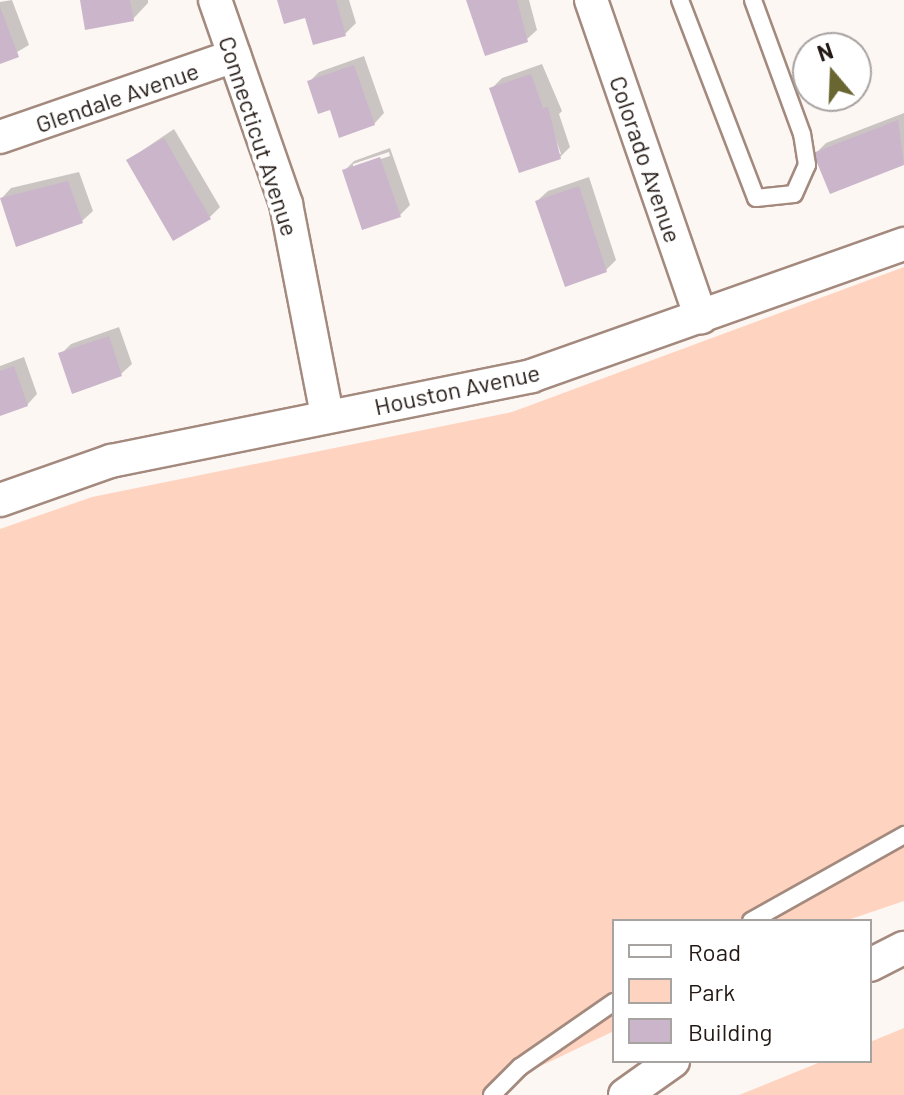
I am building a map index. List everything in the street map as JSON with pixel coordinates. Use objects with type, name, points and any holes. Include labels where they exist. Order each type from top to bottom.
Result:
[{"type":"street","name":"Connecticut Avenue","points":[[215,0],[286,204],[327,415]]},
{"type":"street","name":"Colorado Avenue","points":[[591,0],[701,318]]},
{"type":"street","name":"Glendale Avenue","points":[[0,137],[234,56]]},
{"type":"street","name":"Houston Avenue","points":[[0,500],[111,461],[531,376],[904,244]]},
{"type":"street","points":[[872,964],[904,948]]},
{"type":"street","points":[[625,1095],[670,1063]]},
{"type":"lane","points":[[680,0],[756,198],[794,194],[807,165],[802,134],[753,0]]},
{"type":"lane","points":[[755,919],[904,835]]},
{"type":"lane","points":[[492,1095],[520,1067],[612,1003]]},
{"type":"green space","points":[[904,267],[904,901],[851,919],[612,919],[612,1032],[522,1075],[502,1095],[0,1095],[0,529],[92,497],[512,412]]},
{"type":"green space","points":[[904,1028],[904,1095],[739,1095],[818,1063],[872,1063],[872,1041]]},
{"type":"building","points":[[80,0],[130,0],[134,21],[85,30]]},
{"type":"building","points":[[277,0],[336,0],[346,36],[313,45],[305,18],[284,24]]},
{"type":"building","points":[[466,0],[517,0],[528,42],[485,56]]},
{"type":"building","points":[[0,7],[19,57],[0,64]]},
{"type":"building","points":[[354,65],[375,125],[339,138],[330,110],[318,114],[307,81]]},
{"type":"building","points":[[531,74],[543,108],[548,107],[561,159],[519,173],[489,88]]},
{"type":"building","points":[[898,120],[904,165],[830,194],[813,153]]},
{"type":"building","points":[[164,138],[211,219],[173,241],[126,160]]},
{"type":"building","points":[[380,157],[401,217],[362,230],[342,170]]},
{"type":"building","points":[[68,181],[83,223],[16,247],[0,198]]},
{"type":"building","points":[[579,186],[607,272],[565,287],[535,201]]},
{"type":"building","points":[[109,336],[122,376],[72,394],[58,353]]},
{"type":"building","points":[[14,366],[28,406],[0,416],[0,371]]}]
